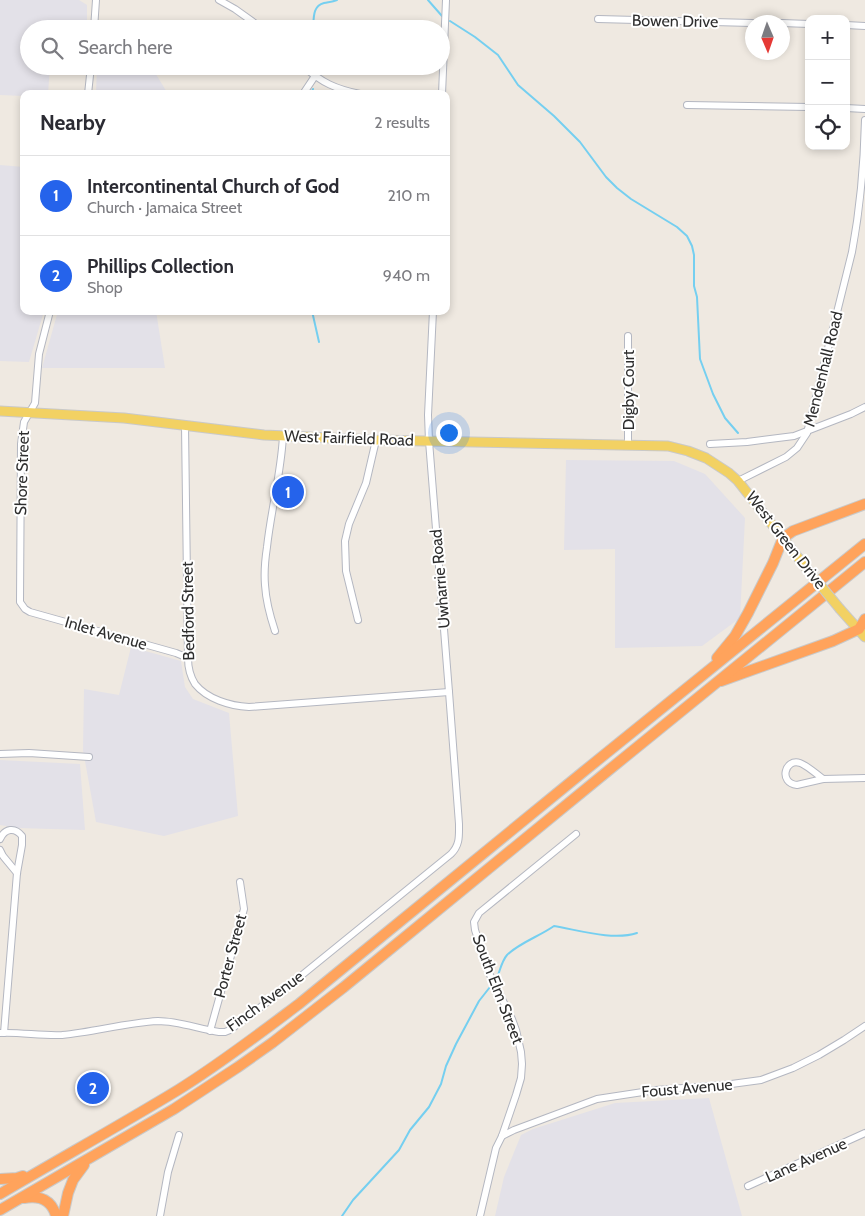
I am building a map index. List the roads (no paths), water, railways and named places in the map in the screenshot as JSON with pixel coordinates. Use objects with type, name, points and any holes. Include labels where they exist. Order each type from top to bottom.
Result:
[{"type":"highway","points":[[708,671],[735,636],[748,613],[774,563],[783,538],[793,531],[865,504]]},
{"type":"highway","points":[[0,1194],[178,1090],[220,1062],[299,1004],[865,544]]},
{"type":"highway","points":[[0,1210],[174,1109],[230,1073],[311,1014],[865,562]]},
{"type":"highway","points":[[714,684],[833,641],[862,633],[865,619]]},
{"type":"highway","points":[[63,1216],[68,1192],[73,1180],[89,1159]]},
{"type":"highway","points":[[0,1179],[17,1178],[43,1169]]},
{"type":"highway","points":[[18,1200],[32,1196],[41,1198],[49,1202],[56,1216]]},
{"type":"main road","name":"West Fairfield Road","points":[[0,411],[124,418],[264,435],[376,440],[668,446],[698,455]]},
{"type":"main road","name":"West Green Drive","points":[[698,455],[715,463],[738,481],[840,609],[862,633]]},
{"type":"street","points":[[95,20],[96,0]]},
{"type":"street","points":[[219,0],[250,20]]},
{"type":"street","points":[[445,20],[446,0]]},
{"type":"street","name":"Bowen Drive","points":[[598,19],[745,23]]},
{"type":"street","points":[[790,24],[805,24]]},
{"type":"street","points":[[850,25],[865,26]]},
{"type":"street","points":[[88,90],[90,75]]},
{"type":"street","points":[[442,90],[443,75]]},
{"type":"street","points":[[305,90],[314,76],[323,82],[346,90]]},
{"type":"street","points":[[686,105],[805,108]]},
{"type":"street","points":[[850,108],[865,108]]},
{"type":"street","name":"Mendenhall Road","points":[[738,481],[786,457],[797,448],[807,431],[856,232],[864,156],[865,120]]},
{"type":"street","name":"Shore Street","points":[[24,608],[19,598],[22,444],[24,422],[34,403],[39,354],[49,315]]},
{"type":"street","name":"Uwharrie Road","points":[[433,315],[428,415],[429,441],[449,692],[459,840],[457,847]]},
{"type":"street","name":"Digby Court","points":[[628,336],[628,445]]},
{"type":"street","points":[[710,444],[747,442],[794,436],[865,407]]},
{"type":"street","name":"Bedford Street","points":[[185,425],[188,658],[189,671],[196,685],[218,700],[230,704],[255,707],[449,692]]},
{"type":"street","points":[[275,630],[268,608],[264,565],[283,436]]},
{"type":"street","points":[[358,620],[346,571],[345,541],[349,524],[366,483],[376,440]]},
{"type":"street","name":"Inlet Avenue","points":[[24,608],[30,612],[188,658]]},
{"type":"street","points":[[0,754],[29,753],[89,757]]},
{"type":"street","points":[[823,779],[798,762],[788,766],[785,772],[788,782],[793,785],[823,779],[865,778]]},
{"type":"street","points":[[0,839],[5,831],[13,830],[22,836],[2,1033]]},
{"type":"street","name":"South Elm Street","points":[[480,1216],[496,1148],[502,1136],[521,1078],[521,1052],[512,1019],[490,975],[474,922],[479,913],[576,834]]},
{"type":"street","name":"Finch Avenue","points":[[2,1033],[63,1035],[160,1021],[210,1031],[225,1032],[230,1030],[291,984],[444,860],[457,847]]},
{"type":"street","points":[[0,850],[2,856],[17,873]]},
{"type":"street","name":"Porter Street","points":[[210,1031],[244,909],[240,882]]},
{"type":"street","name":"Foust Avenue","points":[[502,1136],[597,1099],[656,1090],[761,1080],[793,1068],[819,1055],[865,1026]]},
{"type":"street","name":"Lane Avenue","points":[[748,1186],[865,1134]]},
{"type":"street","points":[[160,1216],[168,1172],[179,1135]]},
{"type":"waterway","points":[[314,20],[317,7],[337,0]]},
{"type":"waterway","points":[[428,0],[442,16]]},
{"type":"waterway","points":[[450,21],[498,55],[518,85],[554,116],[580,142],[606,177],[617,188],[631,199],[677,227],[687,236],[694,255],[694,286],[697,297],[700,359],[713,394],[725,418],[738,433]]},
{"type":"waterway","points":[[313,315],[319,342]]},
{"type":"waterway","points":[[496,980],[507,955],[517,947],[554,926],[617,936],[637,933]]},
{"type":"waterway","points":[[342,1216],[353,1200],[399,1150],[410,1130],[429,1107],[441,1084],[446,1066],[456,1044],[479,1001],[490,987]]},
{"type":"place","name":"Intercontinental Church of God","points":[[288,492]]},
{"type":"place","name":"Phillips Collection","points":[[93,1088]]}]
